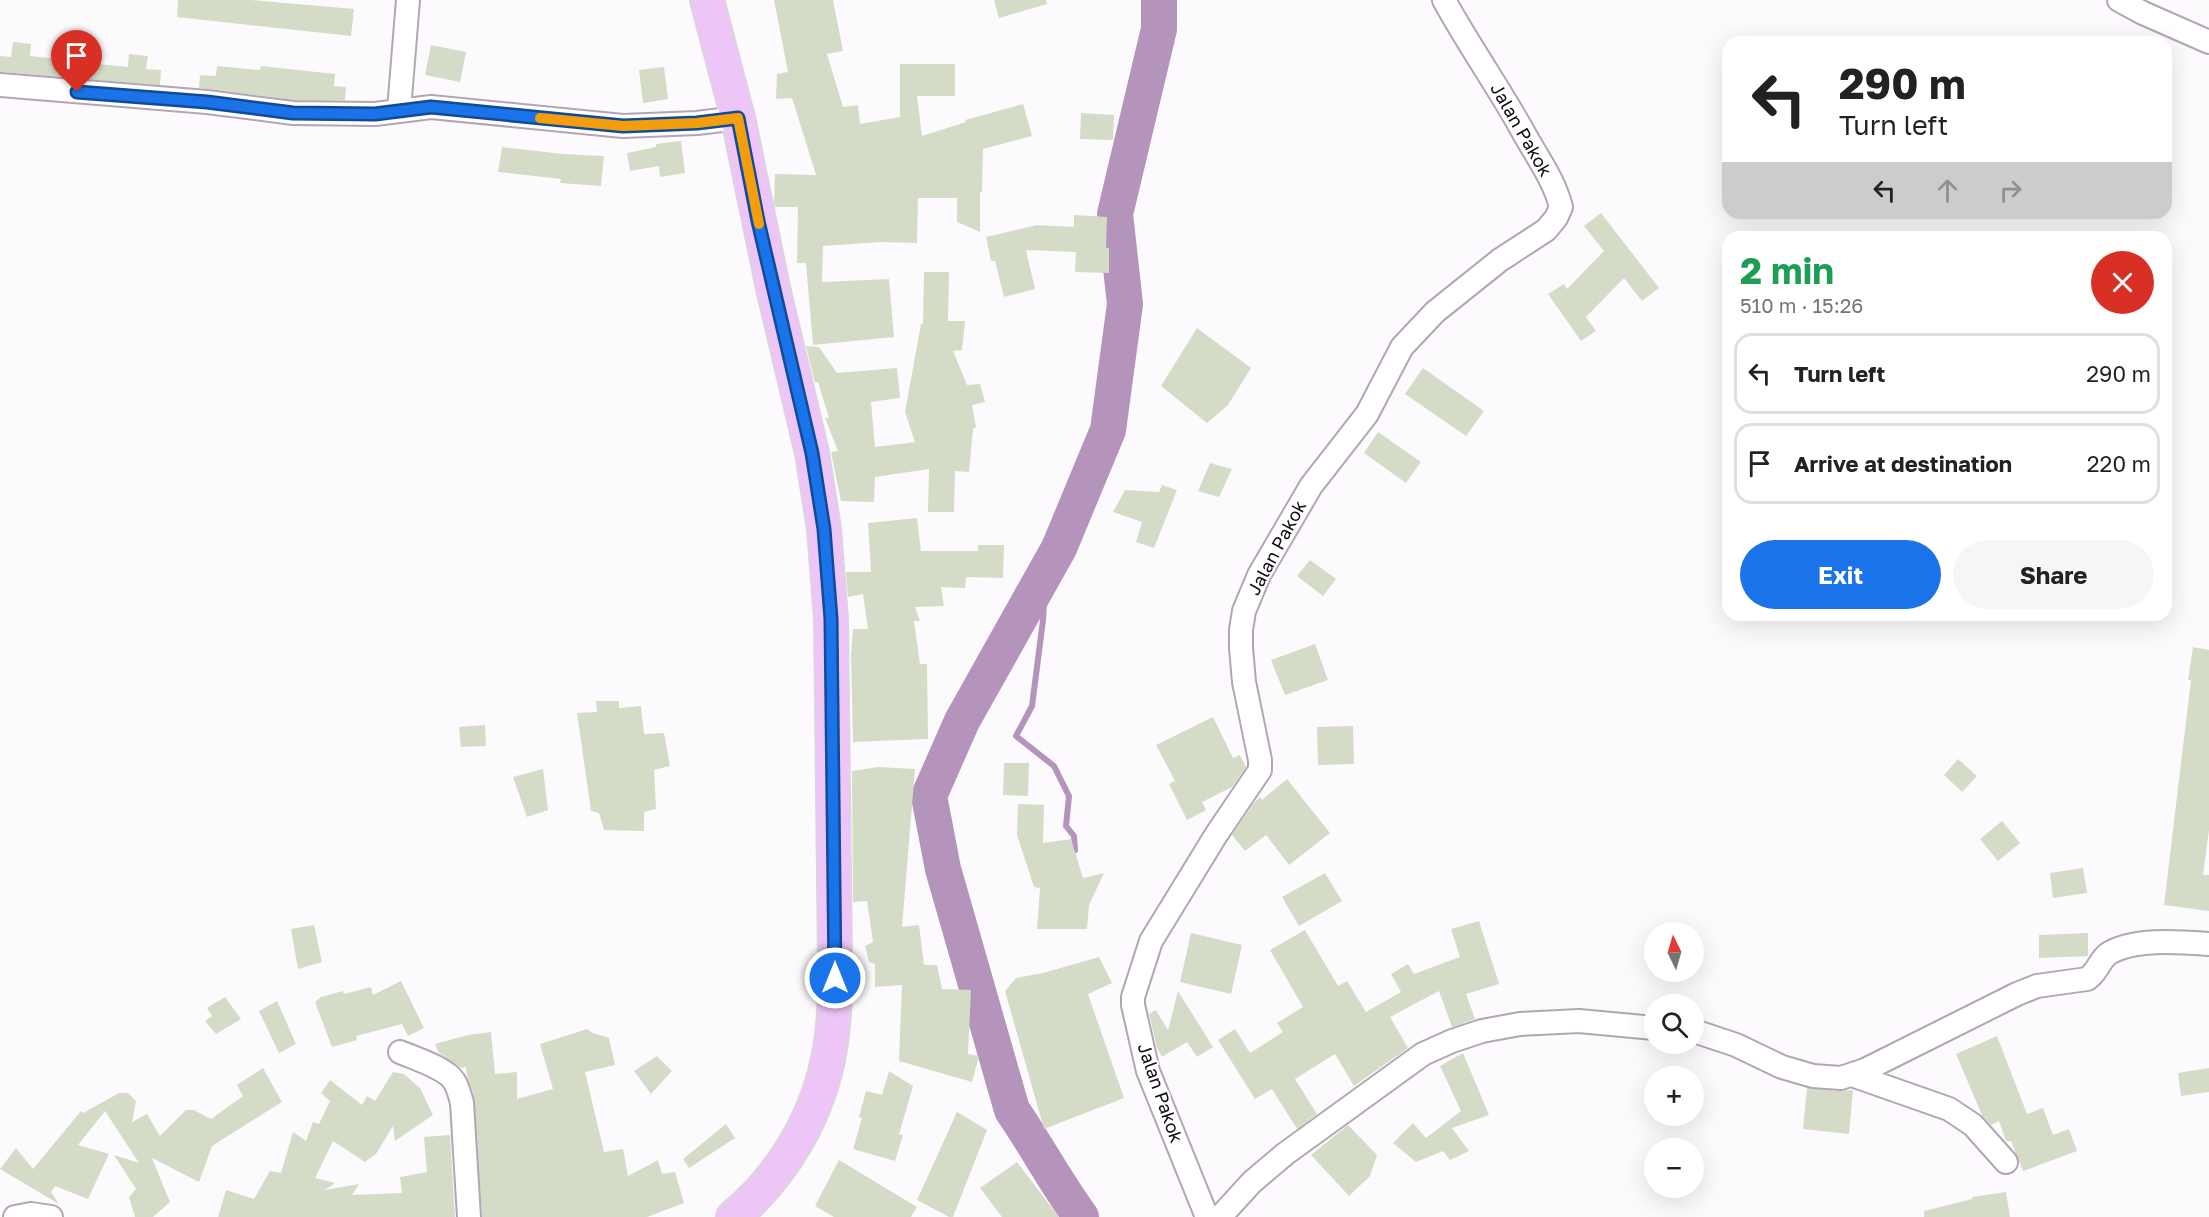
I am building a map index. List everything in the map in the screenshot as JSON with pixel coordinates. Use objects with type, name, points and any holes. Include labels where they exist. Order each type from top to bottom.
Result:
[{"type":"highway","points":[[706,0],[738,118],[770,277],[812,453],[824,529],[831,619],[836,962],[830,1052],[804,1128],[775,1175],[733,1217]]},
{"type":"street","points":[[399,110],[408,0]]},
{"type":"street","name":"Jalan Pakok","points":[[1207,1217],[1148,1071],[1132,1005],[1134,991],[1151,941],[1216,835],[1258,775],[1260,765],[1244,682],[1241,648],[1244,611],[1259,575],[1311,486],[1363,421],[1393,362],[1409,338],[1434,312],[1491,267],[1545,230],[1560,213],[1560,203],[1553,186],[1530,142],[1444,0]]},
{"type":"street","points":[[2119,0],[2143,14],[2209,42]]},
{"type":"street","points":[[0,85],[207,102],[293,113],[375,114],[399,110],[443,108],[623,126],[697,123],[738,118]]},
{"type":"street","points":[[1704,1034],[1736,1045],[1782,1067],[1813,1076],[1829,1078],[1852,1075],[2017,994],[2037,986],[2087,979],[2104,958],[2116,950],[2165,942],[2209,944]]},
{"type":"street","points":[[1220,1217],[1252,1182],[1285,1154],[1423,1054],[1452,1041],[1482,1031],[1520,1024],[1579,1021],[1644,1027]]},
{"type":"street","points":[[400,1052],[446,1073],[458,1089],[462,1103],[469,1217]]},
{"type":"street","points":[[1852,1075],[1949,1109],[1973,1125],[2006,1162]]},
{"type":"street","points":[[15,1217],[31,1214],[51,1217]]},
{"type":"building","points":[[178,0],[251,0],[354,9],[351,36],[177,17]]},
{"type":"building","points":[[774,0],[833,0],[843,51],[827,54],[843,107],[858,105],[860,124],[900,117],[900,64],[955,64],[955,96],[917,96],[922,136],[966,122],[965,120],[1023,104],[1032,136],[983,149],[980,232],[957,222],[957,198],[918,198],[917,243],[881,242],[823,246],[822,282],[889,279],[894,337],[813,345],[806,263],[797,263],[798,207],[775,207],[774,202],[775,174],[816,175],[792,98],[776,99],[777,74],[788,72]]},
{"type":"building","points":[[994,0],[1046,0],[1047,4],[999,18]]},
{"type":"building","points":[[13,42],[31,44],[30,56],[69,60],[71,47],[89,49],[87,63],[128,67],[129,54],[148,56],[146,69],[161,70],[160,85],[0,72],[0,56],[11,57]]},
{"type":"building","points":[[431,45],[466,52],[460,82],[425,75]]},
{"type":"building","points":[[217,66],[260,70],[261,66],[335,74],[334,86],[346,87],[345,100],[294,100],[199,88],[200,75],[216,76]]},
{"type":"building","points":[[664,67],[668,99],[643,103],[639,70]]},
{"type":"building","points":[[1081,113],[1114,115],[1113,140],[1080,139]]},
{"type":"building","points":[[681,141],[685,173],[660,177],[659,166],[630,171],[627,153],[656,147],[656,144]]},
{"type":"building","points":[[502,147],[604,156],[601,186],[560,183],[561,179],[498,172]]},
{"type":"building","points":[[1601,213],[1659,288],[1642,301],[1624,278],[1586,317],[1596,331],[1581,341],[1548,294],[1564,284],[1567,289],[1604,251],[1584,226]]},
{"type":"building","points":[[1074,215],[1107,217],[1106,248],[1109,248],[1109,273],[1075,272],[1076,252],[1026,250],[1035,289],[1004,297],[995,261],[991,261],[986,237],[1037,225],[1074,227]]},
{"type":"building","points":[[924,272],[949,272],[948,321],[965,321],[962,350],[953,351],[967,385],[980,384],[985,402],[972,405],[976,427],[973,429],[969,472],[955,471],[954,512],[928,512],[929,469],[875,477],[874,502],[841,501],[831,452],[838,451],[825,418],[829,418],[818,382],[815,383],[806,346],[819,347],[837,373],[897,368],[900,398],[871,402],[875,447],[915,442],[905,412],[921,324],[923,324]]},
{"type":"building","points":[[1197,328],[1251,368],[1228,405],[1207,423],[1161,386]]},
{"type":"building","points":[[1423,368],[1484,411],[1466,436],[1405,394]]},
{"type":"building","points":[[1378,432],[1421,462],[1406,483],[1364,453]]},
{"type":"building","points":[[1210,463],[1232,469],[1219,497],[1198,491]]},
{"type":"building","points":[[1162,485],[1177,490],[1154,548],[1136,542],[1142,522],[1113,512],[1125,490],[1159,492]]},
{"type":"building","points":[[917,518],[921,551],[978,551],[978,545],[1004,545],[1003,578],[966,577],[965,588],[941,587],[944,606],[915,607],[920,621],[914,621],[920,664],[927,664],[928,739],[853,742],[851,655],[853,629],[868,629],[863,594],[848,597],[846,572],[871,572],[868,523]]},
{"type":"building","points":[[1310,560],[1336,579],[1323,596],[1297,576]]},
{"type":"building","points":[[1315,644],[1328,680],[1285,695],[1271,660]]},
{"type":"building","points":[[2193,647],[2209,650],[2209,830],[2203,875],[2209,875],[2209,911],[2164,905]]},
{"type":"building","points":[[596,701],[619,701],[619,708],[641,706],[644,734],[664,733],[670,766],[654,770],[656,809],[644,812],[644,831],[604,830],[599,813],[591,811],[577,713],[597,712]]},
{"type":"building","points":[[1213,717],[1233,758],[1240,755],[1246,767],[1232,787],[1202,802],[1206,810],[1187,820],[1169,784],[1175,781],[1156,745]]},
{"type":"building","points":[[485,725],[486,746],[461,747],[459,727]]},
{"type":"building","points":[[1353,726],[1354,764],[1318,765],[1317,727]]},
{"type":"building","points":[[1958,759],[1977,776],[1962,792],[1944,775]]},
{"type":"building","points":[[1004,763],[1029,763],[1028,796],[1003,795]]},
{"type":"building","points":[[878,767],[915,769],[902,927],[919,925],[924,965],[937,965],[942,989],[971,990],[968,1054],[979,1056],[972,1082],[899,1061],[902,985],[875,987],[875,964],[869,962],[865,946],[873,942],[867,901],[853,902],[852,771]]},
{"type":"building","points":[[543,769],[548,810],[527,817],[513,777]]},
{"type":"building","points":[[1287,779],[1330,833],[1289,865],[1266,835],[1245,851],[1232,835],[1254,803],[1260,797],[1262,800]]},
{"type":"building","points":[[1018,804],[1044,805],[1043,843],[1071,839],[1083,878],[1104,873],[1089,905],[1087,929],[1037,929],[1040,888],[1034,887],[1017,835]]},
{"type":"building","points":[[2002,821],[2020,843],[1998,861],[1980,839]]},
{"type":"building","points":[[2083,868],[2087,893],[2053,898],[2050,873]]},
{"type":"building","points":[[1325,873],[1342,901],[1299,926],[1282,897]]},
{"type":"building","points":[[1479,921],[1499,984],[1466,994],[1475,1019],[1452,1027],[1439,991],[1390,1017],[1408,1048],[1354,1086],[1335,1054],[1295,1079],[1317,1114],[1297,1129],[1272,1089],[1255,1099],[1218,1040],[1235,1029],[1250,1053],[1283,1032],[1277,1023],[1303,1007],[1270,950],[1305,930],[1338,986],[1347,981],[1366,1012],[1401,992],[1391,974],[1408,964],[1414,974],[1460,957],[1451,929]]},
{"type":"building","points":[[314,925],[322,962],[298,969],[291,929]]},
{"type":"building","points":[[1191,933],[1242,945],[1231,994],[1180,982]]},
{"type":"building","points":[[2088,933],[2088,956],[2039,958],[2039,935]]},
{"type":"building","points":[[1099,957],[1112,983],[1088,994],[1124,1098],[1044,1129],[1005,991],[1016,978]]},
{"type":"building","points":[[401,981],[424,1028],[408,1036],[402,1024],[356,1036],[357,1040],[332,1047],[315,1002],[321,997],[343,991],[344,994],[371,987],[373,995]]},
{"type":"building","points":[[1178,991],[1213,1047],[1197,1057],[1187,1042],[1162,1057],[1157,1048],[1149,1014],[1156,1010],[1168,1030]]},
{"type":"building","points":[[225,997],[241,1019],[216,1034],[205,1021],[212,1016],[207,1008]]},
{"type":"building","points":[[277,1001],[296,1044],[279,1053],[259,1011]]},
{"type":"building","points":[[587,1029],[609,1038],[615,1065],[585,1072],[604,1152],[623,1149],[628,1176],[658,1160],[662,1174],[675,1172],[684,1203],[647,1217],[482,1217],[473,1093],[466,1067],[461,1068],[439,1053],[435,1044],[468,1035],[491,1032],[495,1074],[517,1072],[517,1099],[553,1089],[540,1044]]},
{"type":"building","points":[[1997,1036],[2027,1114],[2043,1108],[2053,1135],[2069,1129],[2077,1151],[2023,1171],[2011,1141],[2006,1141],[1999,1121],[1991,1125],[1982,1115],[1956,1054]]},
{"type":"building","points":[[1463,1053],[1489,1115],[1452,1128],[1469,1151],[1450,1160],[1443,1151],[1416,1162],[1393,1143],[1413,1123],[1426,1138],[1461,1111],[1440,1066]]},
{"type":"building","points":[[657,1056],[672,1071],[651,1094],[634,1071]]},
{"type":"building","points":[[263,1068],[282,1102],[212,1146],[199,1182],[152,1158],[170,1202],[153,1217],[135,1217],[129,1197],[136,1189],[114,1155],[139,1163],[105,1111],[78,1145],[109,1154],[88,1199],[55,1186],[51,1192],[59,1204],[0,1169],[16,1148],[33,1169],[81,1111],[83,1113],[119,1093],[128,1093],[136,1101],[132,1122],[147,1114],[160,1136],[186,1110],[194,1110],[211,1119],[243,1096],[237,1085]]},
{"type":"building","points":[[2209,1068],[2209,1092],[2181,1096],[2178,1073]]},
{"type":"building","points":[[889,1071],[913,1086],[899,1134],[903,1135],[895,1161],[853,1149],[862,1118],[859,1117],[866,1091],[882,1095]]},
{"type":"building","points":[[393,1072],[404,1074],[420,1088],[433,1115],[395,1141],[393,1126],[376,1154],[365,1162],[333,1141],[315,1178],[335,1183],[325,1190],[359,1184],[352,1195],[402,1193],[400,1177],[427,1172],[424,1137],[450,1135],[455,1217],[218,1217],[226,1190],[254,1199],[270,1171],[281,1173],[293,1132],[306,1141],[313,1122],[319,1124],[330,1101],[321,1093],[330,1080],[362,1105],[367,1096],[375,1101]]},
{"type":"building","points":[[1807,1088],[1853,1090],[1849,1134],[1803,1129]]},
{"type":"building","points":[[957,1112],[987,1130],[953,1217],[949,1217],[917,1200]]},
{"type":"building","points":[[726,1124],[735,1138],[689,1168],[683,1159]]},
{"type":"building","points":[[1348,1125],[1377,1155],[1370,1176],[1349,1196],[1311,1155]]},
{"type":"building","points":[[839,1160],[917,1207],[911,1217],[834,1217],[815,1206]]},
{"type":"building","points":[[1017,1162],[1059,1217],[1002,1217],[980,1188]]},
{"type":"building","points":[[2006,1192],[2010,1217],[1924,1217],[1924,1211],[1972,1199],[1972,1197]]},
{"type":"waterway","points":[[1081,1217],[1012,1110],[943,869],[929,796],[962,721],[1059,548],[1108,430],[1125,304],[1115,214],[1159,29],[1159,0]]},
{"type":"waterway","points":[[1046,570],[1043,620],[1032,706],[1016,736],[1054,766],[1069,796],[1066,826],[1074,836],[1075,850]]},
{"type":"slow traffic","points":[[540,118],[623,126],[697,123],[738,118],[759,224]]},
{"type":"route","points":[[77,92],[207,102],[293,113],[375,114],[431,107],[623,126],[697,123],[738,118],[758,221],[812,453],[824,529],[831,619],[835,978]]}]
